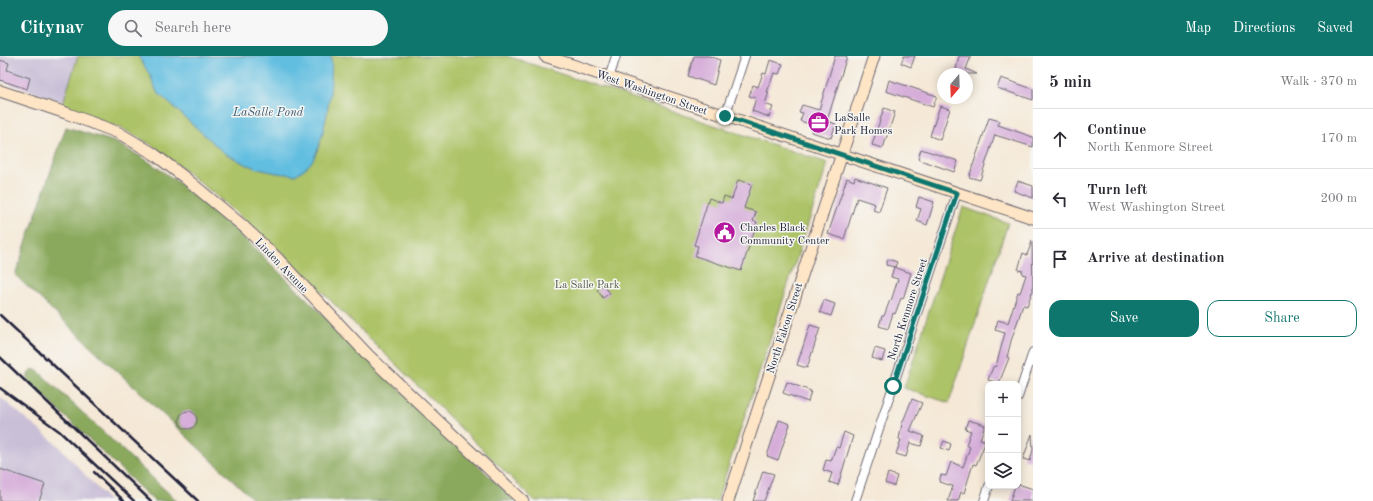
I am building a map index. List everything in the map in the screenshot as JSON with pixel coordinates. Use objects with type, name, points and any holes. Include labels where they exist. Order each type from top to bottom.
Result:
[{"type":"street","name":"West Washington Street","points":[[545,56],[1033,218]]},
{"type":"street","points":[[609,78],[616,56]]},
{"type":"street","points":[[725,116],[745,56]]},
{"type":"street","name":"North Falcon Street","points":[[728,501],[874,56]]},
{"type":"street","name":"Linden Avenue","points":[[0,91],[66,113],[119,134],[154,154],[184,177],[243,226],[277,258],[363,350],[523,501]]},
{"type":"street","name":"North Kenmore Street","points":[[855,501],[957,193]]},
{"type":"street","points":[[1021,388],[1033,352]]},
{"type":"street","points":[[984,501],[988,489]]},
{"type":"shaded area","points":[[0,56],[78,56],[64,102],[0,81]]},
{"type":"shaded area","points":[[0,397],[60,447],[109,501],[0,501]]},
{"type":"green space","name":"La Salle Park","points":[[78,56],[507,56],[828,163],[717,501],[535,501],[277,248],[213,193],[152,145],[125,130],[62,106]]},
{"type":"green space","points":[[66,127],[115,142],[148,161],[183,186],[240,234],[515,501],[255,501],[15,275]]},
{"type":"green space","points":[[963,207],[1008,223],[949,403],[904,388]]},
{"type":"green space","points":[[33,369],[38,371],[177,501],[154,501],[28,381],[28,374]]},
{"type":"water","name":"LaSalle Pond","points":[[138,56],[331,56],[332,66],[330,95],[324,128],[315,155],[310,164],[295,175],[277,173],[258,169],[223,152],[157,92],[150,75]]},
{"type":"building","points":[[694,56],[709,56],[720,60],[714,85],[688,76]]},
{"type":"building","points":[[835,56],[847,56],[827,121],[836,124],[831,138],[811,132],[813,125],[800,121],[803,113],[799,112],[802,105],[819,110]]},
{"type":"building","points":[[904,56],[915,56],[911,67],[901,63]]},
{"type":"building","points":[[959,56],[971,56],[966,68],[956,68]]},
{"type":"building","points":[[0,60],[9,63],[7,70],[30,78],[27,89],[0,80]]},
{"type":"building","points":[[770,60],[783,64],[779,74],[774,73],[767,92],[769,92],[765,104],[773,107],[769,117],[752,111],[756,98],[749,96],[753,85],[758,87],[763,73],[766,74]]},
{"type":"building","points":[[1001,78],[1033,89],[1033,100],[997,88]]},
{"type":"building","points":[[889,80],[937,96],[933,107],[886,91]]},
{"type":"building","points":[[940,106],[950,109],[940,140],[930,136]]},
{"type":"building","points":[[884,108],[895,112],[883,148],[872,145]]},
{"type":"building","points":[[989,118],[1000,121],[998,125],[1033,137],[1033,147],[995,135],[980,180],[969,177]]},
{"type":"building","points":[[921,149],[958,161],[954,172],[918,159]]},
{"type":"building","points":[[855,177],[887,188],[879,212],[873,210],[875,204],[857,198],[844,239],[828,234],[847,178],[854,181]]},
{"type":"building","name":"Charles Black Community Center","points":[[738,180],[752,184],[744,208],[756,212],[753,221],[757,222],[741,271],[695,256],[698,246],[694,245],[709,198],[722,203],[724,196],[732,199]]},
{"type":"building","points":[[1018,181],[1033,186],[1033,198],[1014,191]]},
{"type":"building","points":[[919,197],[934,202],[927,225],[917,221],[921,209],[916,207]]},
{"type":"building","points":[[1032,241],[1033,293],[1032,292],[1027,306],[1023,305],[1011,341],[1007,357],[1009,358],[1000,381],[988,380],[993,367],[996,366],[1005,333],[995,330],[998,320],[1008,323],[1018,292],[1020,293],[1026,275],[1022,274],[1023,271],[1018,270],[1023,253],[1027,255]]},
{"type":"building","points":[[888,259],[897,262],[895,267],[886,265]]},
{"type":"building","points":[[894,267],[911,273],[903,299],[901,298],[895,314],[893,313],[888,329],[879,326],[882,316],[884,316],[890,300],[891,301],[898,279],[891,277]]},
{"type":"building","points":[[603,285],[610,293],[603,298],[597,290]]},
{"type":"building","points":[[824,300],[835,304],[831,316],[820,312]]},
{"type":"building","points":[[810,325],[820,328],[807,368],[797,365]]},
{"type":"building","points":[[875,348],[885,351],[882,361],[872,358]]},
{"type":"building","points":[[787,382],[811,391],[808,402],[783,393]]},
{"type":"building","points":[[912,399],[922,403],[910,431],[924,436],[921,446],[910,443],[906,457],[896,454],[901,440],[899,439],[902,424]]},
{"type":"building","points":[[188,411],[195,413],[197,420],[195,427],[188,429],[181,427],[179,420],[181,413]]},
{"type":"building","points":[[779,420],[790,424],[778,460],[767,456]]},
{"type":"building","points":[[968,420],[985,425],[980,439],[985,441],[985,443],[976,465],[973,464],[964,493],[961,492],[958,501],[948,501],[953,486],[939,482],[941,475],[946,476],[951,462],[963,467],[970,447],[966,445],[971,431],[965,429]]},
{"type":"building","points":[[844,432],[853,436],[838,485],[829,482],[832,473],[823,470],[826,460],[831,461],[836,447],[839,448]]},
{"type":"building","points":[[1032,434],[1033,450],[1030,461],[1023,459]]},
{"type":"building","points":[[944,441],[951,444],[949,451],[941,448]]},
{"type":"building","points":[[0,469],[45,484],[39,501],[0,501]]},
{"type":"building","points":[[763,471],[774,474],[764,501],[753,501]]},
{"type":"building","points":[[888,473],[897,476],[894,486],[885,483]]},
{"type":"building","points":[[1021,485],[1033,489],[1033,501],[1010,501],[1014,489],[1021,489]]},
{"type":"railway","points":[[0,315],[198,501]]},
{"type":"railway","points":[[0,357],[151,501]]},
{"type":"railway","points":[[0,388],[59,431],[134,501]]},
{"type":"railway","points":[[94,472],[124,501]]},
{"type":"place","name":"LaSalle Park Homes","points":[[818,123]]},
{"type":"place","name":"Charles Black Community Center","points":[[725,233]]},
{"type":"route","points":[[725,116],[957,193],[893,386]]}]
